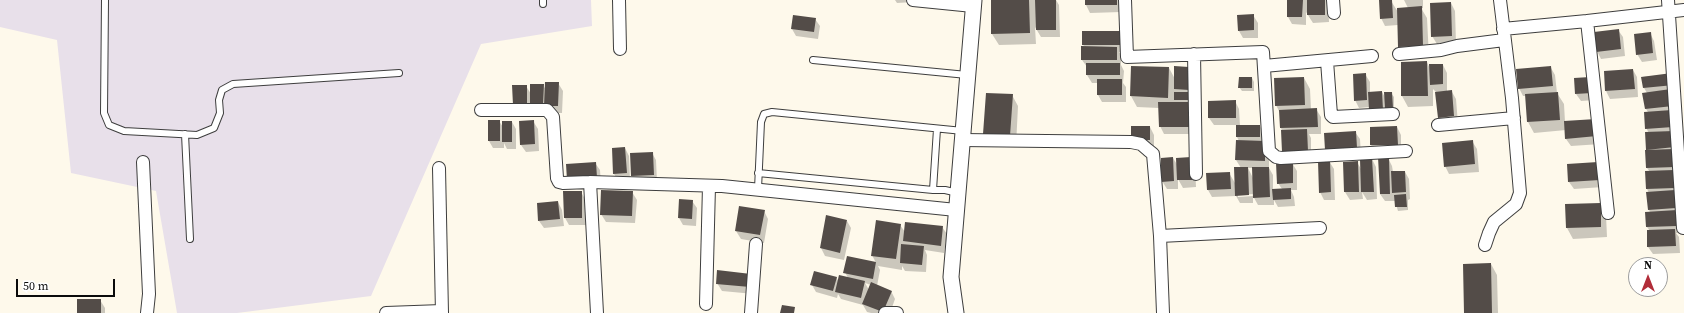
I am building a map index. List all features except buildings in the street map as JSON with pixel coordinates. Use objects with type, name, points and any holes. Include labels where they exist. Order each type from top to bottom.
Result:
[{"type":"street","points":[[619,0],[620,49]]},
{"type":"street","points":[[913,0],[974,3],[951,277],[956,313]]},
{"type":"street","points":[[1125,0],[1127,57],[1263,52],[1269,151],[1271,155],[1281,158],[1406,150]]},
{"type":"street","points":[[1333,0],[1334,13]]},
{"type":"street","points":[[1485,245],[1494,222],[1516,204],[1520,193],[1514,118],[1500,0]]},
{"type":"street","points":[[1399,54],[1441,50],[1504,34],[1669,6],[1684,10]]},
{"type":"street","points":[[1669,6],[1683,228]]},
{"type":"street","points":[[1587,21],[1608,213]]},
{"type":"street","points":[[1194,54],[1196,174]]},
{"type":"street","points":[[1264,66],[1372,56]]},
{"type":"street","points":[[1327,61],[1330,115],[1333,117],[1393,114]]},
{"type":"street","points":[[481,110],[547,110],[553,117],[557,178],[559,182],[722,186],[956,210]]},
{"type":"street","points":[[1438,125],[1514,118]]},
{"type":"street","points":[[963,135],[1131,142],[1141,144],[1153,154],[1160,236],[1163,313]]},
{"type":"street","points":[[144,162],[149,294],[147,313]]},
{"type":"street","points":[[386,313],[442,312],[439,168]]},
{"type":"street","points":[[590,182],[597,313]]},
{"type":"street","points":[[706,304],[709,186]]},
{"type":"street","points":[[1160,236],[1320,228]]},
{"type":"street","points":[[751,313],[756,244]]},
{"type":"street","points":[[885,313],[897,313]]},
{"type":"lane","points":[[105,0],[104,113],[109,125],[124,130],[196,135],[214,128],[220,113],[218,100],[222,90],[233,84],[399,73]]},
{"type":"lane","points":[[813,60],[968,75]]},
{"type":"lane","points":[[758,190],[762,122],[764,114],[772,112],[937,128],[963,135]]},
{"type":"lane","points":[[933,190],[937,128]]},
{"type":"lane","points":[[185,134],[190,239]]},
{"type":"lane","points":[[758,173],[945,190],[958,193]]},
{"type":"shaded area","points":[[0,0],[591,0],[592,26],[481,44],[371,296],[237,313],[177,313],[156,191],[71,173],[57,40],[0,27]]}]
